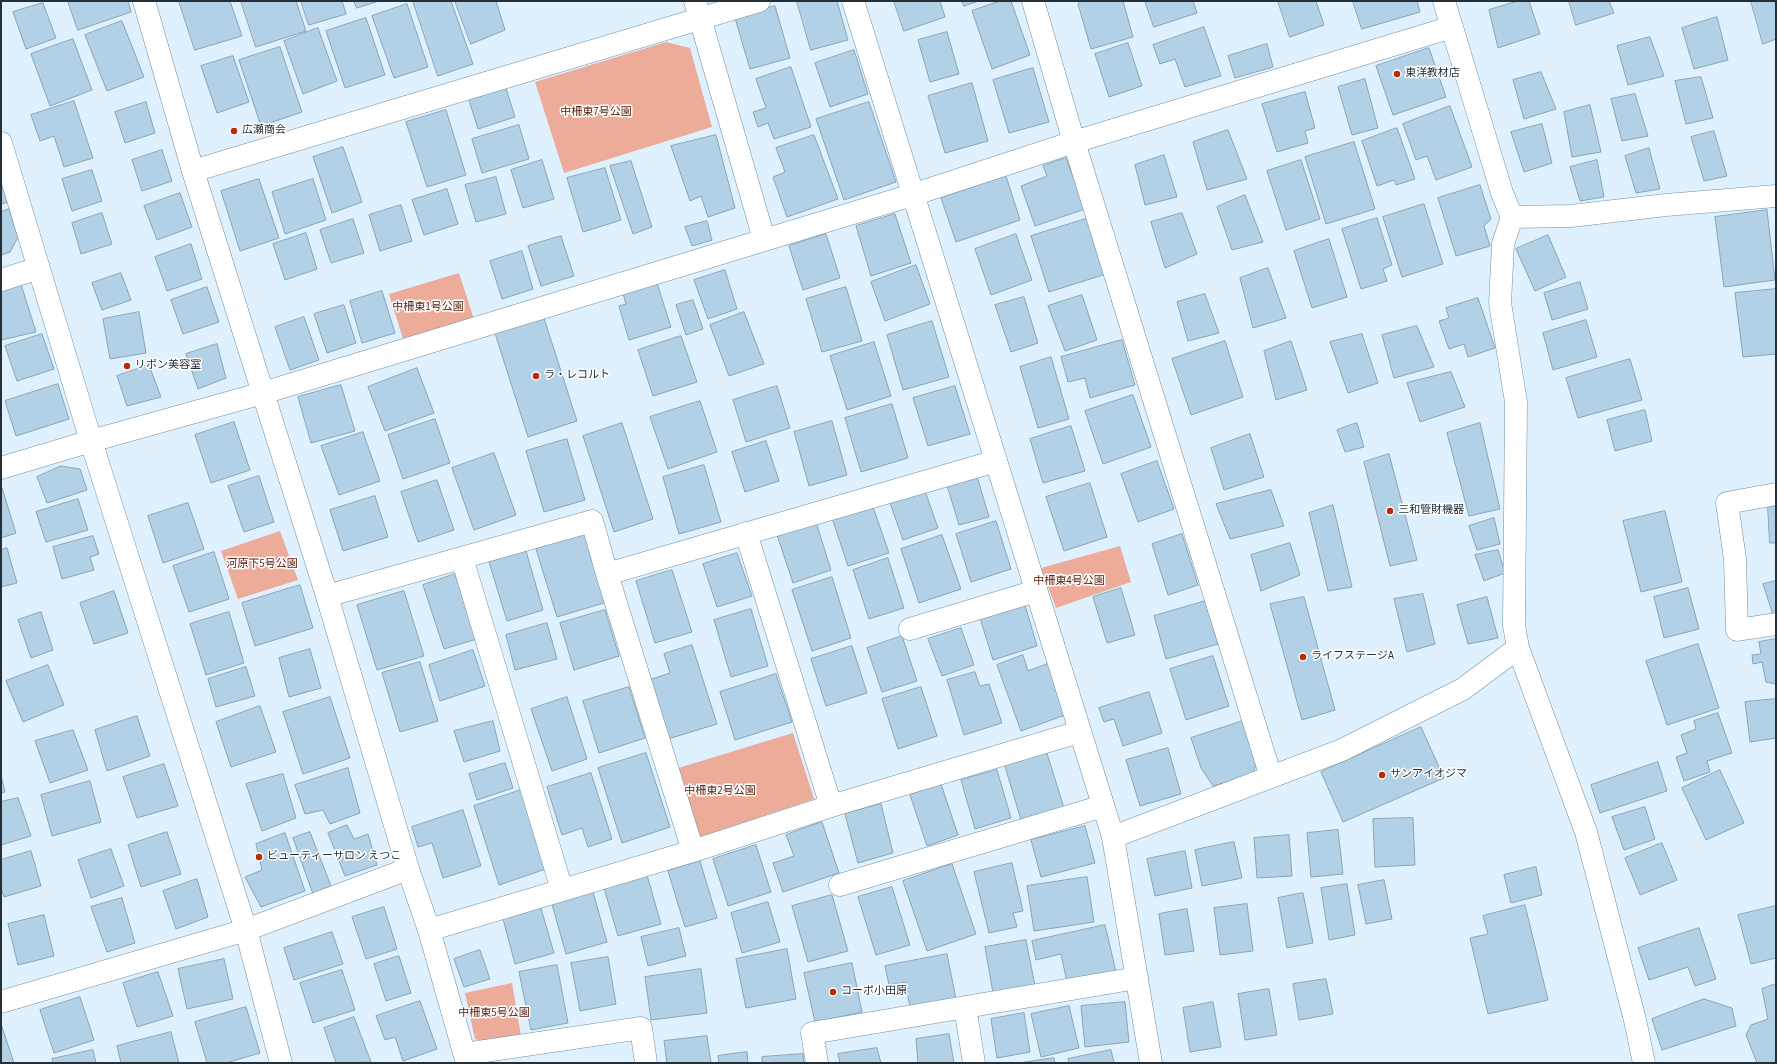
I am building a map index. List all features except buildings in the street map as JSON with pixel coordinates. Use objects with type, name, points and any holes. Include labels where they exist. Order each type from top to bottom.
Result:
[{"type":"street","points":[[144,1],[193,171],[327,596],[408,869],[429,930],[466,1058],[641,1028],[646,1063]]},
{"type":"street","points":[[193,171],[698,10],[759,1]]},
{"type":"street","points":[[852,1],[1113,837],[1151,1063]]},
{"type":"street","points":[[1033,1],[1074,142],[1271,777]]},
{"type":"street","points":[[1444,1],[1502,193],[1512,217],[1503,244],[1500,303],[1516,402],[1514,625],[1518,648],[1586,832],[1635,1020],[1644,1063]]},
{"type":"street","points":[[698,10],[764,239]]},
{"type":"street","points":[[1,468],[92,441],[263,394],[764,239],[912,195],[1074,142],[1452,27]]},
{"type":"street","points":[[1,143],[92,441],[246,930],[281,1063]]},
{"type":"street","points":[[1512,217],[1570,216],[1666,205],[1776,196]]},
{"type":"street","points":[[1,280],[39,268]]},
{"type":"street","points":[[607,574],[996,461]]},
{"type":"street","points":[[1776,494],[1727,503],[1735,559],[1737,630],[1776,624]]},
{"type":"street","points":[[327,596],[592,521],[693,851]]},
{"type":"street","points":[[746,533],[831,806]]},
{"type":"street","points":[[462,558],[562,890]]},
{"type":"street","points":[[910,630],[1036,591]]},
{"type":"street","points":[[1113,837],[1342,750],[1463,689],[1518,648]]},
{"type":"street","points":[[429,930],[693,851],[831,806],[1079,732]]},
{"type":"street","points":[[840,885],[1104,806]]},
{"type":"street","points":[[1,1002],[246,930],[408,869]]},
{"type":"street","points":[[817,1063],[812,1033],[1137,978]]},
{"type":"street","points":[[966,1007],[974,1063]]},
{"type":"green space","name":"中柵東7号公園","points":[[666,42],[690,48],[712,127],[564,173],[535,82]]},
{"type":"green space","name":"中柵東1号公園","points":[[459,273],[474,319],[404,342],[389,294]]},
{"type":"green space","name":"河原下5号公園","points":[[280,531],[298,580],[238,599],[221,551]]},
{"type":"green space","name":"中柵東4号公園","points":[[1120,546],[1131,582],[1056,608],[1041,568]]},
{"type":"green space","name":"中柵東2号公園","points":[[793,733],[814,799],[697,838],[675,769]]},
{"type":"green space","name":"中柵東5号公園","points":[[512,983],[521,1036],[490,1044],[475,1039],[465,993]]},
{"type":"place","name":"東洋教材店","points":[[1397,74]]},
{"type":"place","name":"広瀬商会","points":[[234,131]]},
{"type":"place","name":"リボン美容室","points":[[127,366]]},
{"type":"place","name":"ラ・レコルト","points":[[536,376]]},
{"type":"place","name":"三和管財機器","points":[[1390,511]]},
{"type":"place","name":"ライフステージA","points":[[1303,657]]},
{"type":"place","name":"サンアイオジマ","points":[[1382,775]]},
{"type":"place","name":"ビューティーサロン えつこ","points":[[259,857]]},
{"type":"place","name":"コーポ小田原","points":[[833,992]]}]
